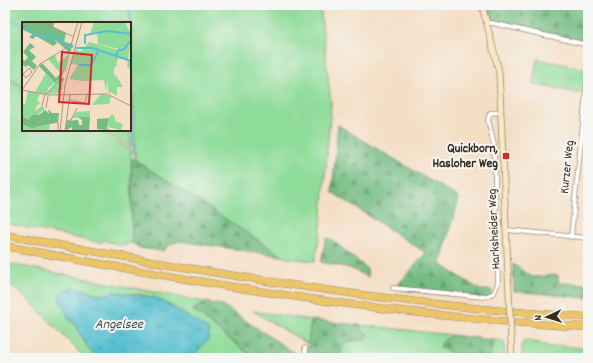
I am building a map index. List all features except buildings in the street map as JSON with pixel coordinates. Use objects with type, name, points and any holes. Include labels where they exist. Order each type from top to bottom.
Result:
[{"type":"highway","points":[[5,236],[193,270],[338,292],[455,306],[588,317]]},
{"type":"highway","points":[[5,246],[184,279],[329,301],[454,317],[588,327]]},
{"type":"main road","name":"Harksheider Weg","points":[[482,5],[499,72],[512,358]]},
{"type":"street","points":[[487,23],[588,44]]},
{"type":"street","name":"Kurzer Weg","points":[[571,237],[588,75]]},
{"type":"street","points":[[393,288],[484,296],[494,294],[498,283],[494,145],[488,120],[490,114],[501,112]]},
{"type":"street","points":[[507,230],[588,238]]},
{"type":"street","points":[[305,348],[306,358]]},
{"type":"green space","points":[[5,5],[124,5],[129,7],[129,22],[22,22],[22,85],[5,76]]},
{"type":"green space","points":[[131,5],[320,5],[331,103],[321,228],[315,261],[287,258],[282,256],[135,160]]},
{"type":"green space","points":[[487,5],[588,5],[588,42],[491,20]]},
{"type":"green space","points":[[537,59],[587,69],[583,94],[533,84]]},
{"type":"green space","points":[[5,78],[22,87],[22,131],[99,131],[131,150],[132,243],[121,245],[103,240],[101,243],[5,223]]},
{"type":"green space","points":[[338,125],[459,198],[440,264],[480,290],[492,290],[491,299],[401,290],[396,287],[426,253],[332,192]]},
{"type":"green space","points":[[103,131],[131,131],[131,147]]},
{"type":"green space","points":[[132,158],[282,256],[180,241],[171,244],[163,251],[140,248],[132,243]]},
{"type":"green space","points":[[326,238],[331,239],[367,269],[368,277],[350,268],[321,262]]},
{"type":"green space","points":[[5,263],[205,302],[193,310],[254,358],[191,358],[208,339],[145,295],[114,292],[102,295],[72,287],[75,323],[87,347],[97,358],[85,358],[29,300],[7,282],[5,278]]},
{"type":"green space","points":[[513,264],[532,277],[558,275],[559,283],[588,284],[588,298],[514,291]]},
{"type":"green space","points":[[205,302],[222,305],[302,358],[254,358],[193,310]]},
{"type":"green space","points":[[253,311],[311,320],[308,344]]},
{"type":"green space","points":[[311,320],[360,325],[360,330],[368,334],[367,340],[347,341],[343,345],[339,358],[306,358]]},
{"type":"green space","points":[[360,325],[451,335],[447,350],[453,353],[454,358],[339,358],[345,344],[360,339]]},
{"type":"green space","points":[[451,335],[494,340],[489,358],[454,358],[453,353],[440,348],[443,341]]},
{"type":"green space","points":[[494,340],[504,341],[505,358],[489,358]]},
{"type":"green space","points":[[526,341],[539,343],[550,347],[564,346],[588,349],[588,358],[522,358],[522,343]]},
{"type":"water","name":"Angelsee","points":[[72,287],[102,295],[114,292],[155,298],[173,307],[209,330],[208,339],[191,358],[97,358],[87,347],[75,323],[71,322],[60,300],[60,294]]},
{"type":"waterway","points":[[126,5],[130,6],[130,22]]},
{"type":"waterway","points":[[5,16],[22,24]]},
{"type":"waterway","points":[[131,68],[133,153]]},
{"type":"place","name":"Quickborn, Hasloher Weg","points":[[506,156]]}]
